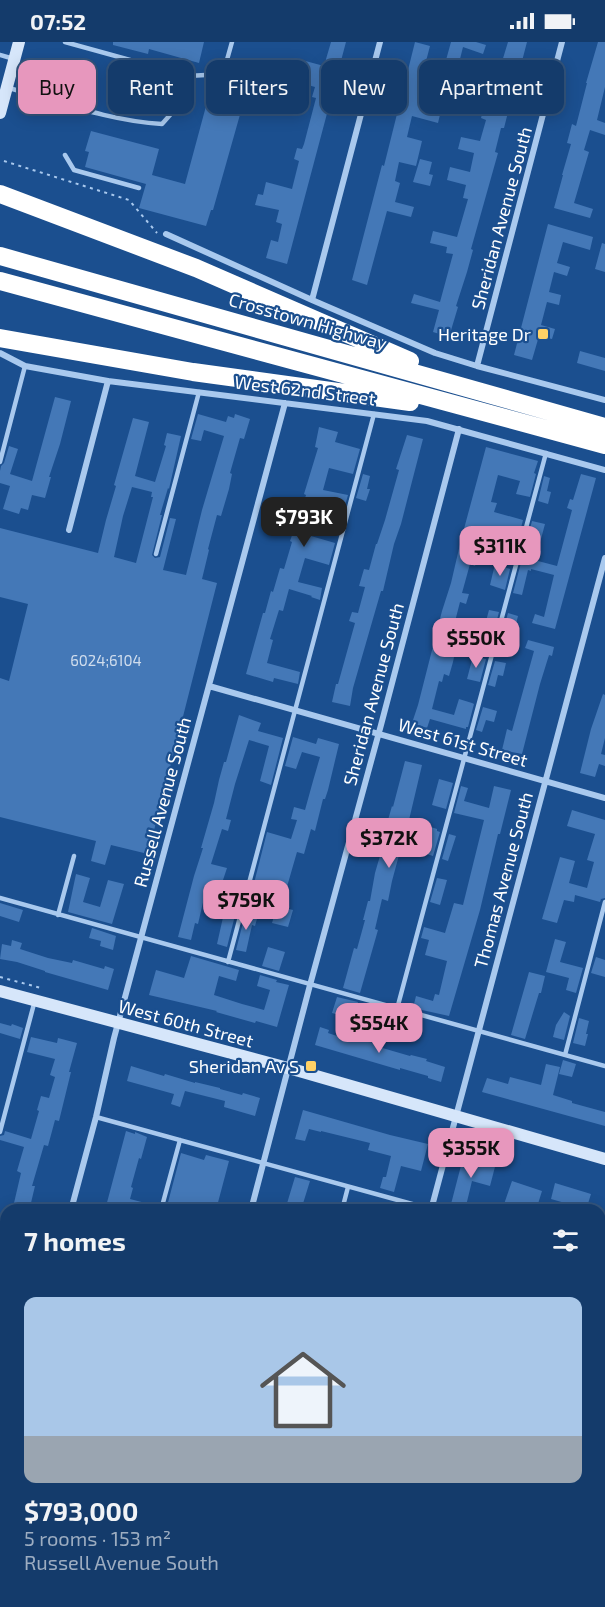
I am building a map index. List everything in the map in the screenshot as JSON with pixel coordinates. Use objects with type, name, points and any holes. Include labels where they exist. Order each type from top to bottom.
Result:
[{"type":"highway","points":[[0,194],[196,268],[393,355],[506,409]]},
{"type":"highway","name":"Crosstown Highway","points":[[0,256],[506,409],[605,445]]},
{"type":"highway","name":"Crosstown Highway","points":[[0,281],[506,409],[605,427]]},
{"type":"highway","points":[[0,338],[193,372],[380,397],[506,409]]},
{"type":"street","points":[[0,113],[19,42]]},
{"type":"street","points":[[312,300],[380,42]]},
{"type":"street","name":"Sheridan Avenue South","points":[[477,366],[562,42]]},
{"type":"street","points":[[165,235],[435,353],[605,400]]},
{"type":"street","name":"West 62nd Street","points":[[0,352],[25,366],[108,381],[427,421],[605,470]]},
{"type":"street","points":[[69,530],[108,381]]},
{"type":"street","name":"Russell Avenue South","points":[[73,1204],[141,938],[285,403]]},
{"type":"street","name":"Sheridan Avenue South","points":[[253,1204],[459,429]]},
{"type":"street","name":"Thomas Avenue South","points":[[433,1204],[605,558]]},
{"type":"street","name":"West 61st Street","points":[[209,687],[605,798]]},
{"type":"street","name":"West 60th Street","points":[[0,991],[288,1069],[605,1160]]},
{"type":"lane","points":[[65,42],[130,60]]},
{"type":"lane","points":[[194,76],[223,74],[232,42]]},
{"type":"lane","points":[[0,55],[14,59]]},
{"type":"lane","points":[[7,87],[138,123],[162,124],[171,114]]},
{"type":"lane","points":[[65,155],[74,170],[139,188]]},
{"type":"lane","points":[[0,462],[25,366]]},
{"type":"lane","points":[[156,554],[199,392]]},
{"type":"lane","points":[[228,962],[374,414]]},
{"type":"lane","points":[[397,1009],[546,453]]},
{"type":"lane","points":[[58,915],[74,856]]},
{"type":"lane","points":[[0,898],[605,1066]]},
{"type":"lane","points":[[565,1055],[605,902]]},
{"type":"lane","points":[[0,1132],[35,1000]]},
{"type":"lane","points":[[96,1117],[411,1204]]},
{"type":"lane","points":[[163,1204],[180,1140]]},
{"type":"lane","points":[[344,1204],[348,1186]]},
{"type":"path","points":[[3,161],[129,200],[157,233],[165,235]]},
{"type":"building","points":[[113,42],[204,42],[199,63],[149,49],[148,54],[113,45]]},
{"type":"building","points":[[331,42],[346,42],[341,60],[326,60]]},
{"type":"building","points":[[415,42],[430,46],[426,60],[419,60],[419,114],[440,114],[438,123],[412,116],[407,137],[422,141],[416,166],[399,162],[395,181],[400,183],[395,202],[414,207],[411,217],[387,211],[367,285],[352,280],[397,114],[407,114],[407,74]]},
{"type":"building","points":[[451,42],[476,42],[486,45],[483,54],[463,47],[460,60],[446,60]]},
{"type":"building","points":[[508,42],[527,42],[522,60],[502,60]]},
{"type":"building","points":[[598,42],[605,42],[605,87],[597,120],[605,123],[605,135],[590,130],[584,150],[589,152],[574,203],[593,209],[590,218],[554,208],[571,144],[567,143],[572,124],[576,126]]},
{"type":"building","points":[[309,62],[321,65],[321,114],[327,114],[287,264],[266,258],[271,240],[278,242],[282,224],[276,222],[279,210],[255,205],[258,194],[263,195],[266,182],[292,189],[299,161],[294,159],[297,148],[302,149],[304,144],[316,98],[312,97],[315,87],[309,85]]},
{"type":"building","points":[[206,106],[206,114],[240,114],[213,210],[211,210],[206,226],[139,208],[146,184],[85,167],[89,152],[85,151],[91,131],[159,149],[152,175],[185,184]]},
{"type":"building","points":[[482,114],[508,114],[504,128],[501,128],[495,152],[498,153],[449,337],[433,332],[439,310],[411,303],[414,294],[440,302],[453,254],[446,253],[447,247],[430,243],[433,231],[457,237],[468,199],[463,198],[466,185],[447,180],[450,167],[470,172],[474,153],[458,149],[461,137],[480,141],[486,120],[481,118]]},
{"type":"building","points":[[420,159],[432,162],[429,174],[433,175],[430,186],[413,182]]},
{"type":"building","points":[[548,224],[593,237],[590,250],[563,242],[557,263],[570,267],[567,276],[554,272],[549,292],[561,295],[559,305],[547,302],[541,325],[555,329],[552,339],[539,336],[532,360],[514,355]]},
{"type":"building","points":[[602,243],[605,244],[605,272],[595,269]]},
{"type":"building","points":[[580,351],[605,358],[605,371],[577,363]]},
{"type":"building","points":[[55,397],[71,401],[45,498],[32,495],[28,510],[21,508],[19,514],[3,509],[10,486],[0,483],[0,471],[9,446],[18,449],[10,474],[32,481]]},
{"type":"building","points":[[198,414],[226,422],[228,416],[234,418],[235,414],[250,419],[244,439],[240,438],[230,473],[232,474],[229,489],[221,516],[217,515],[208,549],[202,579],[217,583],[148,854],[111,845],[105,865],[91,861],[96,841],[0,817],[0,678],[9,681],[28,604],[0,597],[0,528],[98,553],[133,418],[149,422],[135,476],[155,482],[166,446],[164,445],[167,433],[181,436],[152,555],[155,558],[160,557],[170,518],[176,519],[163,570],[186,575],[224,436],[204,430],[201,441],[191,439]],"holes":[[[132,487],[152,492],[151,497],[153,497],[136,563],[114,557]]]},
{"type":"building","points":[[319,427],[338,432],[335,442],[360,449],[353,474],[329,468],[323,490],[348,495],[341,520],[318,515],[311,536],[335,543],[329,565],[305,558],[298,582],[322,588],[320,600],[289,589],[283,611],[279,610],[270,639],[273,640],[267,663],[300,672],[298,684],[274,678],[273,682],[246,674],[263,613],[265,613],[271,591],[273,592],[280,568],[284,569],[292,542],[290,541],[306,495],[304,494],[318,448],[315,447]]},
{"type":"building","points":[[407,435],[423,439],[383,591],[381,591],[353,688],[350,706],[332,702],[355,623],[349,621],[352,612],[358,613],[365,587],[359,586],[364,569],[369,570],[385,520],[399,470],[396,469]]},
{"type":"building","points":[[486,447],[538,461],[534,473],[536,474],[530,497],[516,494],[520,481],[498,475],[491,502],[497,503],[494,512],[523,520],[517,544],[480,532],[475,549],[484,552],[481,561],[477,560],[475,566],[470,564],[462,593],[469,594],[466,604],[460,602],[450,641],[457,643],[453,662],[449,676],[444,674],[442,682],[439,681],[432,709],[454,715],[459,699],[474,704],[468,727],[466,729],[430,719],[427,728],[412,723]]},
{"type":"building","points":[[363,474],[370,476],[367,489],[370,489],[366,501],[356,498]]},
{"type":"building","points":[[581,474],[596,478],[555,629],[532,623],[535,614],[544,617],[554,575],[528,570],[522,595],[513,593],[532,521],[545,524],[538,550],[541,551],[538,561],[557,566],[572,510],[567,508],[570,499],[573,500]]},
{"type":"building","points":[[544,476],[550,478],[547,491],[551,492],[548,504],[538,501]]},
{"type":"building","points":[[495,564],[510,569],[505,590],[490,585]]},
{"type":"building","points":[[489,610],[499,612],[493,635],[479,631],[483,620],[486,621]]},
{"type":"building","points":[[508,613],[518,616],[512,640],[501,638]]},
{"type":"building","points":[[528,640],[554,647],[552,656],[549,655],[540,684],[522,754],[502,750],[507,729],[512,731],[534,651],[525,648]]},
{"type":"building","points":[[473,656],[486,659],[480,682],[467,679]]},
{"type":"building","points":[[495,661],[506,663],[503,676],[498,675],[495,687],[488,685]]},
{"type":"building","points":[[603,694],[605,695],[605,738],[601,754],[605,755],[605,766],[599,764],[595,777],[580,773]]},
{"type":"building","points":[[483,707],[497,711],[494,722],[486,720],[482,732],[476,730]]},
{"type":"building","points":[[239,715],[261,723],[258,731],[283,738],[271,785],[260,781],[269,746],[249,740],[226,819],[231,820],[228,831],[222,829],[211,864],[227,868],[222,883],[242,888],[227,947],[217,944],[226,904],[204,898],[198,924],[195,923],[191,940],[178,937],[219,780]]},
{"type":"building","points":[[293,737],[316,744],[318,738],[339,744],[315,831],[311,829],[304,854],[297,852],[284,897],[252,891],[267,832],[291,839],[297,820],[291,819],[294,807],[305,810],[320,757],[302,752],[296,769],[285,766]]},
{"type":"building","points":[[405,761],[422,765],[409,820],[440,832],[433,856],[420,852],[424,839],[405,833],[388,901],[382,899],[375,929],[378,930],[360,993],[343,988],[354,948],[357,949],[365,920],[363,920],[388,828],[386,827]]},
{"type":"building","points":[[439,779],[453,783],[446,809],[432,805]]},
{"type":"building","points":[[461,786],[468,788],[464,801],[489,808],[494,786],[511,790],[480,910],[449,1016],[413,1008],[416,996],[433,1001],[435,994],[439,995],[447,961],[425,955],[429,940],[421,938],[424,927],[445,933],[454,903],[463,905],[484,820],[454,813]]},
{"type":"building","points":[[572,810],[605,820],[605,898],[600,902],[575,895],[574,902],[564,900],[557,923],[542,919],[560,857],[575,861],[569,883],[587,888],[594,862],[587,860],[595,834],[567,826]]},
{"type":"building","points":[[449,834],[456,836],[448,861],[442,859]]},
{"type":"building","points":[[76,874],[90,878],[83,902],[100,907],[108,880],[124,884],[112,924],[68,912]]},
{"type":"building","points":[[437,878],[447,880],[440,905],[430,902]]},
{"type":"building","points":[[0,903],[23,910],[19,922],[0,916]]},
{"type":"building","points":[[277,906],[293,910],[288,927],[272,923]]},
{"type":"building","points":[[246,911],[258,915],[255,926],[252,925],[246,952],[236,950]]},
{"type":"building","points":[[92,928],[116,936],[113,950],[100,946],[101,941],[89,938]]},
{"type":"building","points":[[555,939],[566,942],[560,962],[583,968],[576,993],[566,990],[569,978],[546,972]]},
{"type":"building","points":[[12,940],[22,943],[20,949],[48,958],[72,963],[73,960],[104,969],[105,966],[114,969],[108,990],[17,962],[0,959],[2,944],[11,946]]},
{"type":"building","points":[[268,947],[285,952],[279,971],[262,966]]},
{"type":"building","points":[[191,956],[239,970],[236,981],[219,976],[214,995],[242,1004],[264,1010],[270,990],[257,986],[260,975],[289,985],[277,1027],[149,995],[156,970],[184,978]]},
{"type":"building","points":[[596,957],[605,960],[605,977],[591,973]]},
{"type":"building","points":[[529,972],[545,976],[525,1039],[511,1035]]},
{"type":"building","points":[[337,997],[358,1002],[356,1009],[346,1006],[343,1016],[332,1013]]},
{"type":"building","points":[[564,1012],[570,1016],[564,1040],[553,1037],[556,1025]]},
{"type":"building","points":[[579,1018],[589,1021],[585,1046],[573,1043]]},
{"type":"building","points":[[0,1023],[23,1028],[20,1039],[0,1033]]},
{"type":"building","points":[[320,1027],[329,1030],[328,1033],[349,1040],[350,1036],[368,1041],[370,1037],[381,1040],[379,1047],[427,1059],[426,1061],[445,1067],[441,1082],[428,1078],[428,1076],[315,1045]]},
{"type":"building","points":[[31,1037],[57,1043],[58,1038],[77,1043],[59,1121],[55,1120],[48,1146],[44,1145],[32,1186],[35,1186],[31,1204],[18,1204],[14,1203],[21,1173],[17,1171],[24,1147],[0,1140],[0,1136],[4,1135],[5,1131],[31,1139],[41,1096],[49,1098],[55,1077],[50,1075],[55,1059],[27,1052]]},
{"type":"building","points":[[563,1060],[576,1064],[572,1077],[559,1074]]},
{"type":"building","points":[[546,1064],[560,1067],[553,1095],[605,1112],[605,1126],[482,1092],[487,1078],[508,1084],[510,1077],[541,1085]]},
{"type":"building","points":[[131,1066],[260,1098],[255,1116],[224,1107],[225,1101],[185,1091],[180,1107],[171,1104],[174,1094],[127,1081]]},
{"type":"building","points":[[303,1110],[428,1144],[421,1171],[401,1166],[394,1192],[380,1188],[383,1177],[386,1177],[391,1156],[368,1150],[370,1143],[321,1131],[309,1129],[305,1141],[295,1139]]},
{"type":"building","points":[[126,1131],[147,1137],[131,1187],[133,1188],[130,1199],[149,1204],[107,1204]]},
{"type":"building","points":[[181,1153],[204,1160],[206,1155],[229,1161],[218,1204],[168,1204]]},
{"type":"building","points":[[464,1154],[496,1163],[490,1186],[472,1181],[466,1204],[451,1204]]},
{"type":"building","points":[[295,1177],[310,1181],[303,1204],[287,1204]]},
{"type":"building","points":[[512,1181],[542,1191],[538,1204],[504,1204]]},
{"type":"building","points":[[555,1183],[591,1194],[588,1204],[568,1204],[551,1199]]},
{"type":"place","name":"Heritage Dr","points":[[543,334]]},
{"type":"place","name":"Sheridan Av S","points":[[311,1066]]}]
